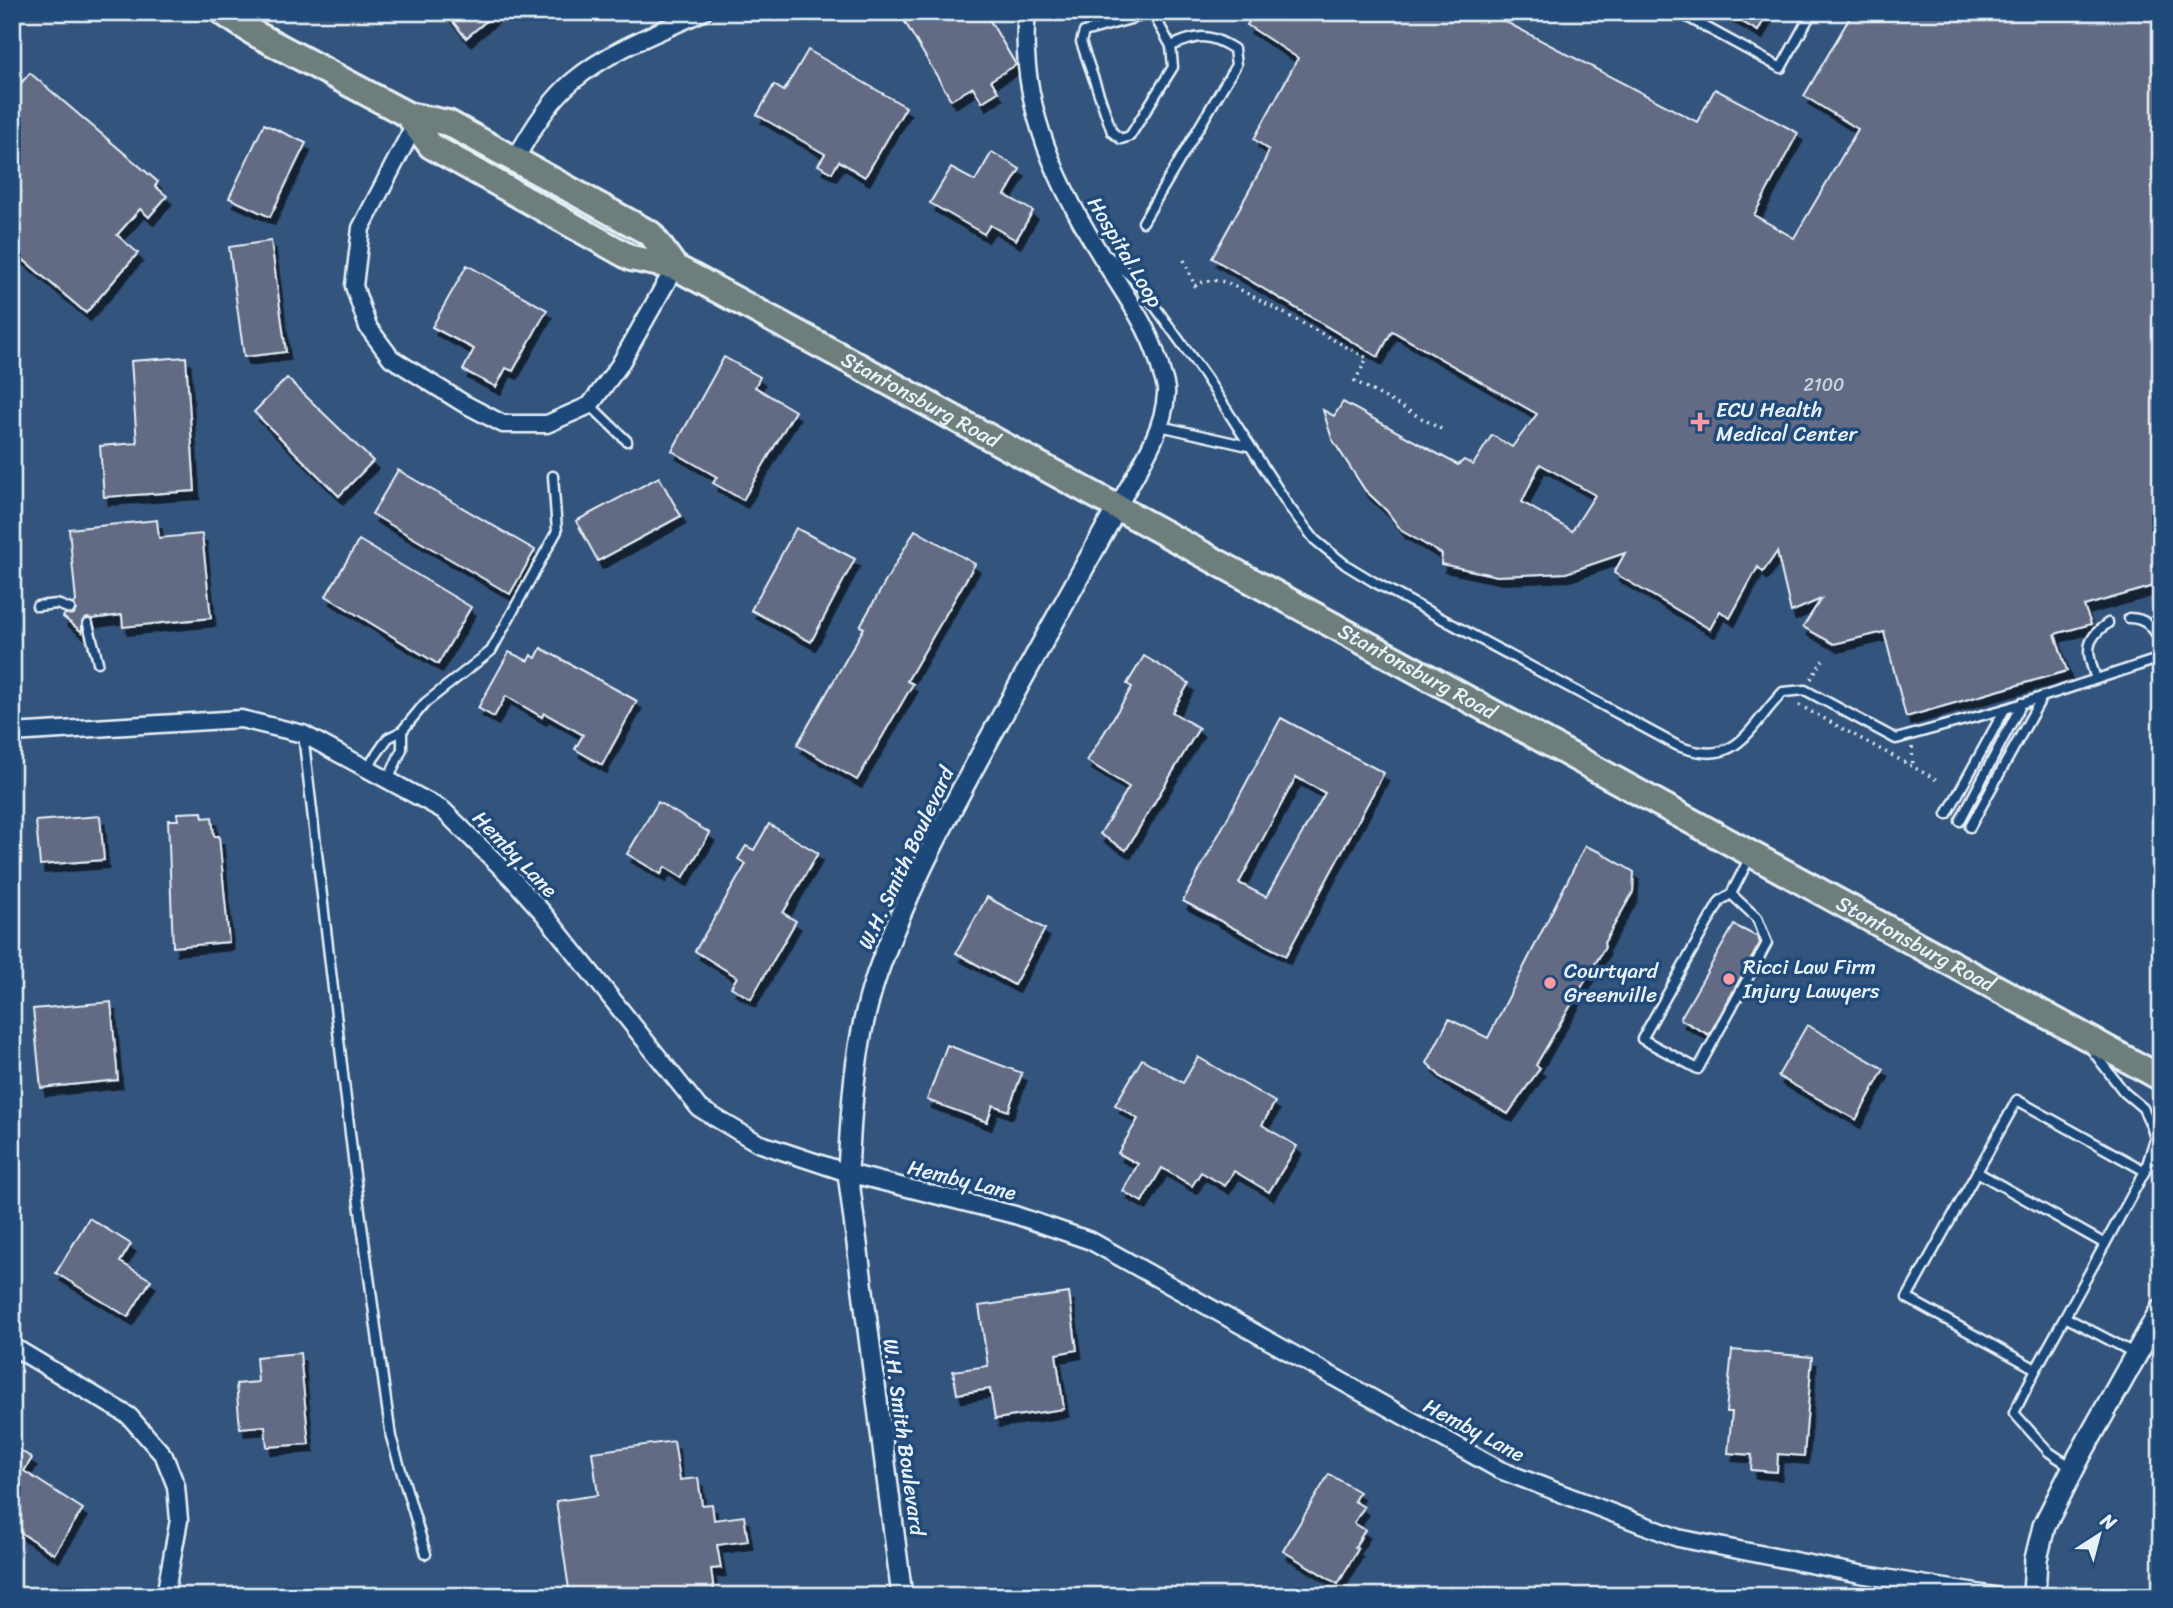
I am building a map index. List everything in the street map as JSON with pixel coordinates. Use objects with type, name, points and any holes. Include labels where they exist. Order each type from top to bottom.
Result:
[{"type":"main road","name":"Stantonsburg Road","points":[[222,12],[254,33],[411,120],[431,146],[631,258],[675,267],[1118,506],[2161,1078]]},
{"type":"main road","name":"Stantonsburg Road","points":[[411,120],[448,123],[651,234],[675,267]]},
{"type":"main road","points":[[2034,1596],[2036,1559],[2044,1527],[2073,1468],[2161,1310]]},
{"type":"street","points":[[515,160],[530,132],[570,83],[597,63],[703,12]]},
{"type":"street","name":"Hospital Loop","points":[[1027,12],[1024,38],[1037,124],[1064,191],[1151,335],[1167,393],[1160,426],[1118,506]]},
{"type":"street","points":[[411,120],[361,228],[354,286],[368,327],[391,358],[463,403],[503,424],[547,424],[590,405],[619,366],[675,267]]},
{"type":"street","name":"W.H. Smith Boulevard","points":[[902,1596],[848,1173],[851,1111],[861,1040],[877,975],[919,872],[1118,506]]},
{"type":"street","name":"Hemby Lane","points":[[12,733],[241,719],[303,734],[443,810],[513,878],[699,1108],[758,1143],[848,1173],[1015,1215],[1091,1241],[1500,1470],[1678,1538],[1860,1574],[1995,1596]]},
{"type":"street","points":[[12,1346],[129,1416],[164,1456],[176,1486],[179,1520],[165,1596]]},
{"type":"lane","points":[[1678,12],[1781,68],[1812,12]]},
{"type":"lane","points":[[1152,13],[1171,46],[1173,67],[1130,136],[1121,139],[1112,132],[1081,42],[1084,32],[1152,13]]},
{"type":"lane","points":[[1143,222],[1236,65],[1234,49],[1219,40],[1198,35],[1171,46]]},
{"type":"lane","points":[[1093,242],[1138,283],[1205,376],[1284,500],[1315,540],[1346,565],[1374,582],[1527,666],[1697,754],[1717,754],[1734,746],[1783,692],[1805,690],[1896,739],[2004,709],[2161,658]]},
{"type":"lane","points":[[590,405],[627,441]]},
{"type":"lane","points":[[1160,426],[1248,446]]},
{"type":"lane","points":[[367,768],[388,738],[402,731],[425,703],[491,651],[557,531],[553,476]]},
{"type":"lane","points":[[37,606],[57,604],[70,609]]},
{"type":"lane","points":[[2129,618],[2141,618],[2151,626],[2161,645]]},
{"type":"lane","points":[[2096,679],[2089,657],[2089,643],[2095,632],[2108,623]]},
{"type":"lane","points":[[88,624],[97,662]]},
{"type":"lane","points":[[1970,827],[2042,697]]},
{"type":"lane","points":[[1959,821],[2022,703]]},
{"type":"lane","points":[[1947,814],[2004,709]]},
{"type":"lane","points":[[388,780],[402,749],[402,731]]},
{"type":"lane","points":[[303,734],[351,1139],[391,1437],[426,1554]]},
{"type":"lane","points":[[1731,894],[1757,918],[1767,943],[1698,1069],[1642,1039],[1720,901],[1731,894],[1752,853]]},
{"type":"lane","points":[[2073,1468],[2049,1452],[2014,1413],[2146,1171],[2155,1139],[2143,1108],[2124,1092],[2080,1034]]},
{"type":"lane","points":[[2036,1369],[1907,1298],[2017,1100],[2146,1171]]},
{"type":"lane","points":[[1977,1172],[2105,1244]]},
{"type":"lane","points":[[2065,1317],[2136,1354]]},
{"type":"path","points":[[1184,260],[1195,286],[1205,280],[1228,283],[1367,358],[1355,381],[1441,429]]},
{"type":"building","points":[[445,12],[497,12],[466,38]]},
{"type":"building","points":[[899,12],[985,12],[1016,65],[991,80],[998,92],[982,102],[973,87],[951,100]]},
{"type":"building","name":"ECU Health Medical Center","points":[[1255,12],[1487,12],[1697,122],[1715,89],[1798,133],[1754,215],[1794,238],[1858,129],[1804,96],[1853,12],[2161,12],[2161,584],[2084,606],[2091,624],[2055,634],[2067,671],[1906,717],[1884,632],[1834,644],[1803,627],[1821,599],[1791,612],[1777,552],[1763,572],[1758,567],[1730,618],[1720,611],[1710,629],[1614,573],[1625,553],[1566,573],[1497,576],[1441,564],[1442,554],[1402,531],[1386,510],[1365,490],[1332,439],[1323,410],[1334,416],[1343,402],[1458,465],[1464,460],[1473,465],[1492,435],[1512,447],[1537,414],[1392,331],[1378,357],[1212,258],[1261,169],[1269,150],[1254,139],[1298,58],[1247,25]],"holes":[[[1540,464],[1595,495],[1572,531],[1522,502]]]},
{"type":"building","points":[[1725,12],[1768,12],[1758,31]]},
{"type":"building","points":[[808,50],[906,107],[865,177],[839,161],[832,173],[818,165],[825,154],[757,115],[774,85],[784,91]]},
{"type":"building","points":[[30,73],[158,182],[155,186],[167,196],[149,217],[140,209],[117,235],[138,253],[86,313],[12,250],[12,93]]},
{"type":"building","points":[[264,124],[306,143],[270,217],[229,198]]},
{"type":"building","points":[[992,152],[1020,169],[1005,195],[1033,211],[1016,240],[990,225],[984,234],[930,203],[951,168],[975,181]]},
{"type":"building","points":[[271,241],[286,352],[244,357],[229,247]]},
{"type":"building","points":[[467,265],[547,310],[513,371],[506,368],[496,387],[463,370],[474,349],[432,327]]},
{"type":"building","points":[[186,357],[195,491],[104,497],[100,446],[137,443],[131,361]]},
{"type":"building","points":[[724,357],[760,377],[755,387],[795,411],[743,500],[713,483],[717,477],[672,451]]},
{"type":"building","points":[[287,378],[373,461],[339,496],[254,412]]},
{"type":"building","points":[[398,470],[535,550],[510,594],[372,514]]},
{"type":"building","points":[[659,477],[681,516],[598,561],[576,521]]},
{"type":"building","points":[[157,520],[159,538],[202,534],[211,618],[123,627],[122,615],[87,618],[82,622],[82,632],[63,617],[65,614],[74,614],[76,609],[69,529]]},
{"type":"building","points":[[796,528],[855,559],[811,642],[751,610]]},
{"type":"building","points":[[915,530],[975,564],[907,681],[913,684],[857,780],[797,745],[864,628],[860,626]]},
{"type":"building","points":[[359,540],[471,607],[438,664],[326,596]]},
{"type":"building","points":[[541,648],[637,701],[602,765],[575,749],[583,735],[544,713],[542,717],[506,696],[494,717],[478,708],[509,652],[528,661],[531,655],[536,658]]},
{"type":"building","points":[[1144,656],[1189,683],[1172,712],[1199,728],[1126,850],[1100,834],[1129,787],[1087,761],[1132,687],[1127,684]]},
{"type":"building","points":[[1281,718],[1384,773],[1286,956],[1183,901]],"holes":[[[1296,777],[1325,793],[1266,897],[1239,883]]]},
{"type":"building","points":[[658,802],[710,833],[683,878],[665,867],[661,874],[627,854]]},
{"type":"building","points":[[202,812],[203,818],[212,817],[214,836],[219,836],[229,942],[173,947],[168,820],[178,820],[177,813]]},
{"type":"building","points":[[100,816],[104,860],[40,865],[36,821]]},
{"type":"building","points":[[769,824],[818,853],[783,913],[796,921],[751,999],[731,987],[737,977],[695,951],[746,864],[738,859],[746,846],[754,850]]},
{"type":"building","name":"Courtyard Greenville","points":[[1585,846],[1634,872],[1633,892],[1604,943],[1605,947],[1536,1065],[1540,1068],[1508,1114],[1442,1078],[1427,1063],[1449,1019],[1488,1038]]},
{"type":"building","points":[[987,897],[1045,929],[1014,985],[956,953]]},
{"type":"building","points":[[1734,925],[1758,937],[1760,943],[1709,1035],[1680,1019]]},
{"type":"building","points":[[111,1002],[118,1080],[41,1088],[33,1009]]},
{"type":"building","points":[[1807,1025],[1884,1069],[1856,1120],[1778,1076]]},
{"type":"building","points":[[947,1045],[1022,1073],[1008,1111],[993,1105],[987,1122],[927,1100]]},
{"type":"building","points":[[1198,1057],[1275,1102],[1262,1125],[1297,1146],[1269,1192],[1234,1171],[1225,1186],[1201,1172],[1192,1186],[1162,1168],[1142,1202],[1123,1191],[1138,1164],[1118,1153],[1138,1119],[1115,1105],[1142,1059],[1183,1083]]},
{"type":"building","points":[[89,1218],[131,1244],[120,1262],[151,1280],[128,1317],[56,1273]]},
{"type":"building","points":[[1069,1293],[1077,1350],[1056,1354],[1064,1409],[995,1419],[990,1389],[957,1394],[953,1371],[988,1366],[979,1306]]},
{"type":"building","points":[[1732,1350],[1812,1357],[1804,1456],[1778,1454],[1777,1472],[1751,1470],[1752,1455],[1728,1453],[1732,1412],[1726,1412]]},
{"type":"building","points":[[300,1353],[309,1444],[267,1447],[265,1426],[240,1428],[236,1384],[258,1382],[256,1357]]},
{"type":"building","points":[[674,1441],[680,1480],[698,1478],[702,1505],[712,1504],[714,1520],[744,1516],[748,1541],[717,1545],[721,1568],[711,1569],[714,1591],[696,1593],[697,1596],[570,1596],[556,1501],[598,1495],[592,1452]]},
{"type":"building","points":[[12,1445],[32,1458],[24,1471],[83,1509],[54,1554],[12,1527]]},
{"type":"building","points":[[1329,1474],[1359,1492],[1354,1501],[1364,1507],[1354,1523],[1365,1530],[1355,1547],[1358,1549],[1338,1584],[1283,1551]]},
{"type":"place","name":"ECU Health Medical Center","points":[[1700,422]]},
{"type":"place","name":"Ricci Law Firm Injury Lawyers","points":[[1729,979]]},
{"type":"place","name":"Courtyard Greenville","points":[[1550,983]]}]
